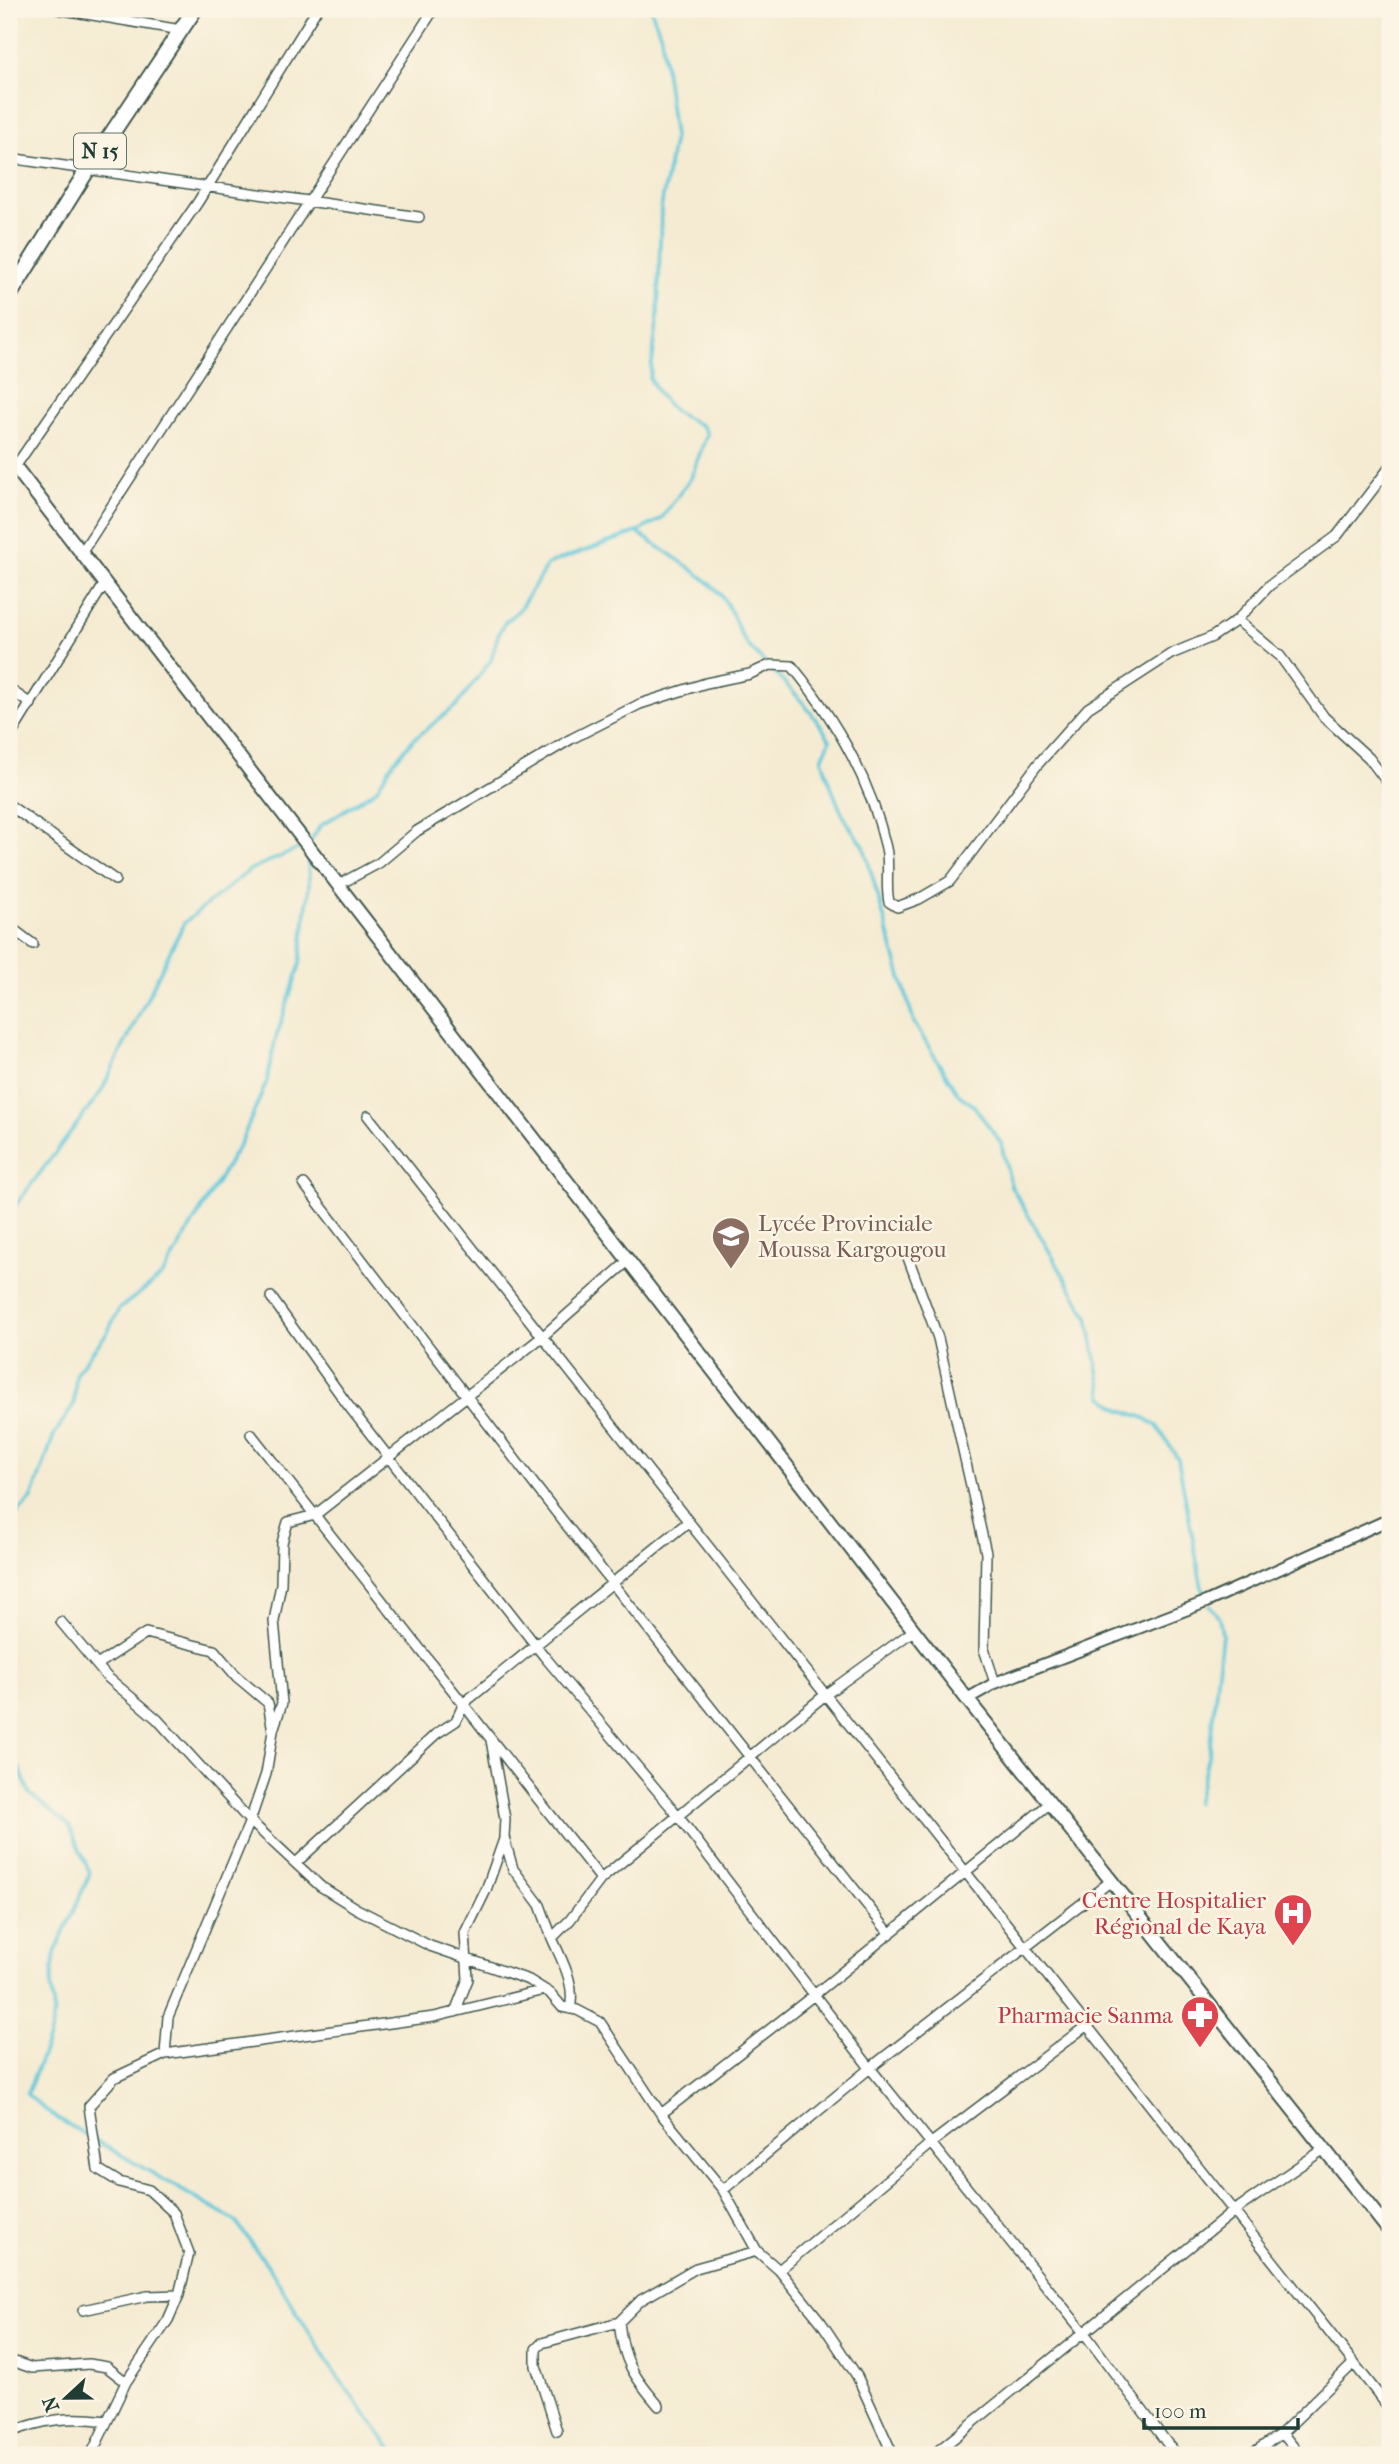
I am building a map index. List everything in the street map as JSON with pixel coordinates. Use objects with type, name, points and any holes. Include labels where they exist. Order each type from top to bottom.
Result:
[{"type":"main road","name":"N 15","points":[[9,296],[88,169],[195,9]]},
{"type":"main road","points":[[12,463],[913,1631],[1390,2232]]},
{"type":"street","points":[[57,9],[123,14],[181,30]]},
{"type":"street","points":[[12,463],[207,187],[317,9]]},
{"type":"street","points":[[82,552],[434,9]]},
{"type":"street","points":[[9,158],[419,216]]},
{"type":"street","points":[[338,885],[379,863],[417,831],[571,739],[640,704],[706,683],[750,674],[770,665],[792,666],[822,704],[848,748],[874,807],[887,851],[885,882],[888,902],[897,907],[909,904],[950,881],[1038,764],[1088,708],[1171,654],[1212,637],[1237,620],[1270,585],[1337,536],[1390,467]]},
{"type":"street","points":[[9,738],[105,583]]},
{"type":"street","points":[[1237,620],[1280,656],[1324,717],[1369,758],[1390,786]]},
{"type":"street","points":[[9,689],[31,704]]},
{"type":"street","points":[[9,805],[116,880]]},
{"type":"street","points":[[9,926],[33,944]]},
{"type":"street","points":[[368,1116],[1390,2409]]},
{"type":"street","points":[[304,1184],[612,1584],[890,1934]]},
{"type":"street","points":[[907,1255],[938,1338],[986,1553],[984,1649],[995,1683]]},
{"type":"street","points":[[165,2054],[168,2017],[250,1821],[266,1774],[273,1731],[282,1703],[274,1621],[281,1584],[282,1543],[288,1522],[315,1515],[542,1337],[628,1261]]},
{"type":"street","points":[[271,1297],[389,1457],[536,1645],[678,1816],[870,2068],[1085,2334],[1176,2455]]},
{"type":"street","points":[[251,1434],[601,1880]]},
{"type":"street","points":[[967,1699],[995,1683],[1206,1602],[1390,1519]]},
{"type":"street","points":[[296,1863],[436,1734],[456,1721],[464,1703],[688,1522]]},
{"type":"street","points":[[61,1622],[97,1665],[156,1719],[250,1821],[320,1886],[357,1909],[430,1946],[529,1980],[562,2007],[600,2022],[661,2114],[723,2190],[757,2251],[779,2270],[821,2322],[857,2376],[893,2455]]},
{"type":"street","points":[[552,1938],[570,1920],[601,1880],[825,1695],[913,1631]]},
{"type":"street","points":[[97,1665],[146,1633],[214,1650],[237,1677],[268,1703],[273,1731]]},
{"type":"street","points":[[455,2012],[468,1979],[466,1933],[486,1890],[504,1838],[505,1819],[491,1737]]},
{"type":"street","points":[[661,2114],[814,1995],[1049,1804]]},
{"type":"street","points":[[504,1838],[513,1869],[540,1905],[565,1967],[573,1995],[570,2008]]},
{"type":"street","points":[[723,2190],[870,2068],[1111,1881]]},
{"type":"street","points":[[91,2455],[126,2382],[168,2320],[189,2253],[174,2213],[149,2190],[120,2182],[98,2169],[89,2106],[114,2078],[165,2054],[455,2012],[544,1990]]},
{"type":"street","points":[[779,2270],[930,2144],[1086,2026]]},
{"type":"street","points":[[933,2455],[1234,2211],[1324,2149]]},
{"type":"street","points":[[557,2431],[536,2366],[536,2349],[542,2343],[619,2322],[641,2300],[696,2268],[757,2251]]},
{"type":"street","points":[[83,2310],[147,2296],[178,2295]]},
{"type":"street","points":[[619,2322],[622,2351],[635,2378],[659,2406]]},
{"type":"street","points":[[9,2360],[32,2368],[89,2364],[107,2367],[126,2382]]},
{"type":"street","points":[[1250,2455],[1282,2433],[1354,2363]]},
{"type":"street","points":[[9,2433],[38,2421],[72,2416],[107,2421]]},
{"type":"street","points":[[1282,2433],[1300,2455]]},
{"type":"waterway","points":[[309,844],[320,826],[376,790],[394,761],[414,739],[457,705],[491,660],[505,622],[519,610],[548,564],[637,532],[661,519],[691,478],[707,434],[702,426],[675,412],[660,396],[650,379],[658,316],[661,208],[674,137],[661,36],[651,9]]},
{"type":"waterway","points":[[637,532],[692,570],[720,594],[747,644],[804,704],[830,740],[822,759],[843,815],[863,844],[914,1023],[958,1094],[974,1106],[1001,1143],[1011,1186],[1088,1317],[1103,1397],[1119,1409],[1145,1418],[1157,1426],[1178,1459],[1204,1599]]},
{"type":"waterway","points":[[9,1214],[101,1092],[184,923],[251,869],[303,847]]},
{"type":"waterway","points":[[9,1534],[13,1518],[32,1498],[54,1435],[74,1404],[76,1373],[107,1333],[119,1309],[162,1276],[242,1140],[267,1081],[275,1041],[300,965],[309,886],[308,854]]},
{"type":"waterway","points":[[1196,1803],[1209,1753],[1222,1634],[1219,1617],[1209,1605]]},
{"type":"waterway","points":[[9,1744],[30,1794],[69,1825],[90,1873],[55,1953],[51,1986],[54,2015],[49,2038],[27,2094],[50,2114],[235,2221],[271,2270],[332,2369],[396,2455]]},
{"type":"place","name":"Lycée Provinciale Moussa Kargougou","points":[[731,1270]]},
{"type":"place","name":"Centre Hospitalier Régional de Kaya","points":[[1293,1947]]},
{"type":"place","name":"Pharmacie Sanma","points":[[1200,2049]]}]
